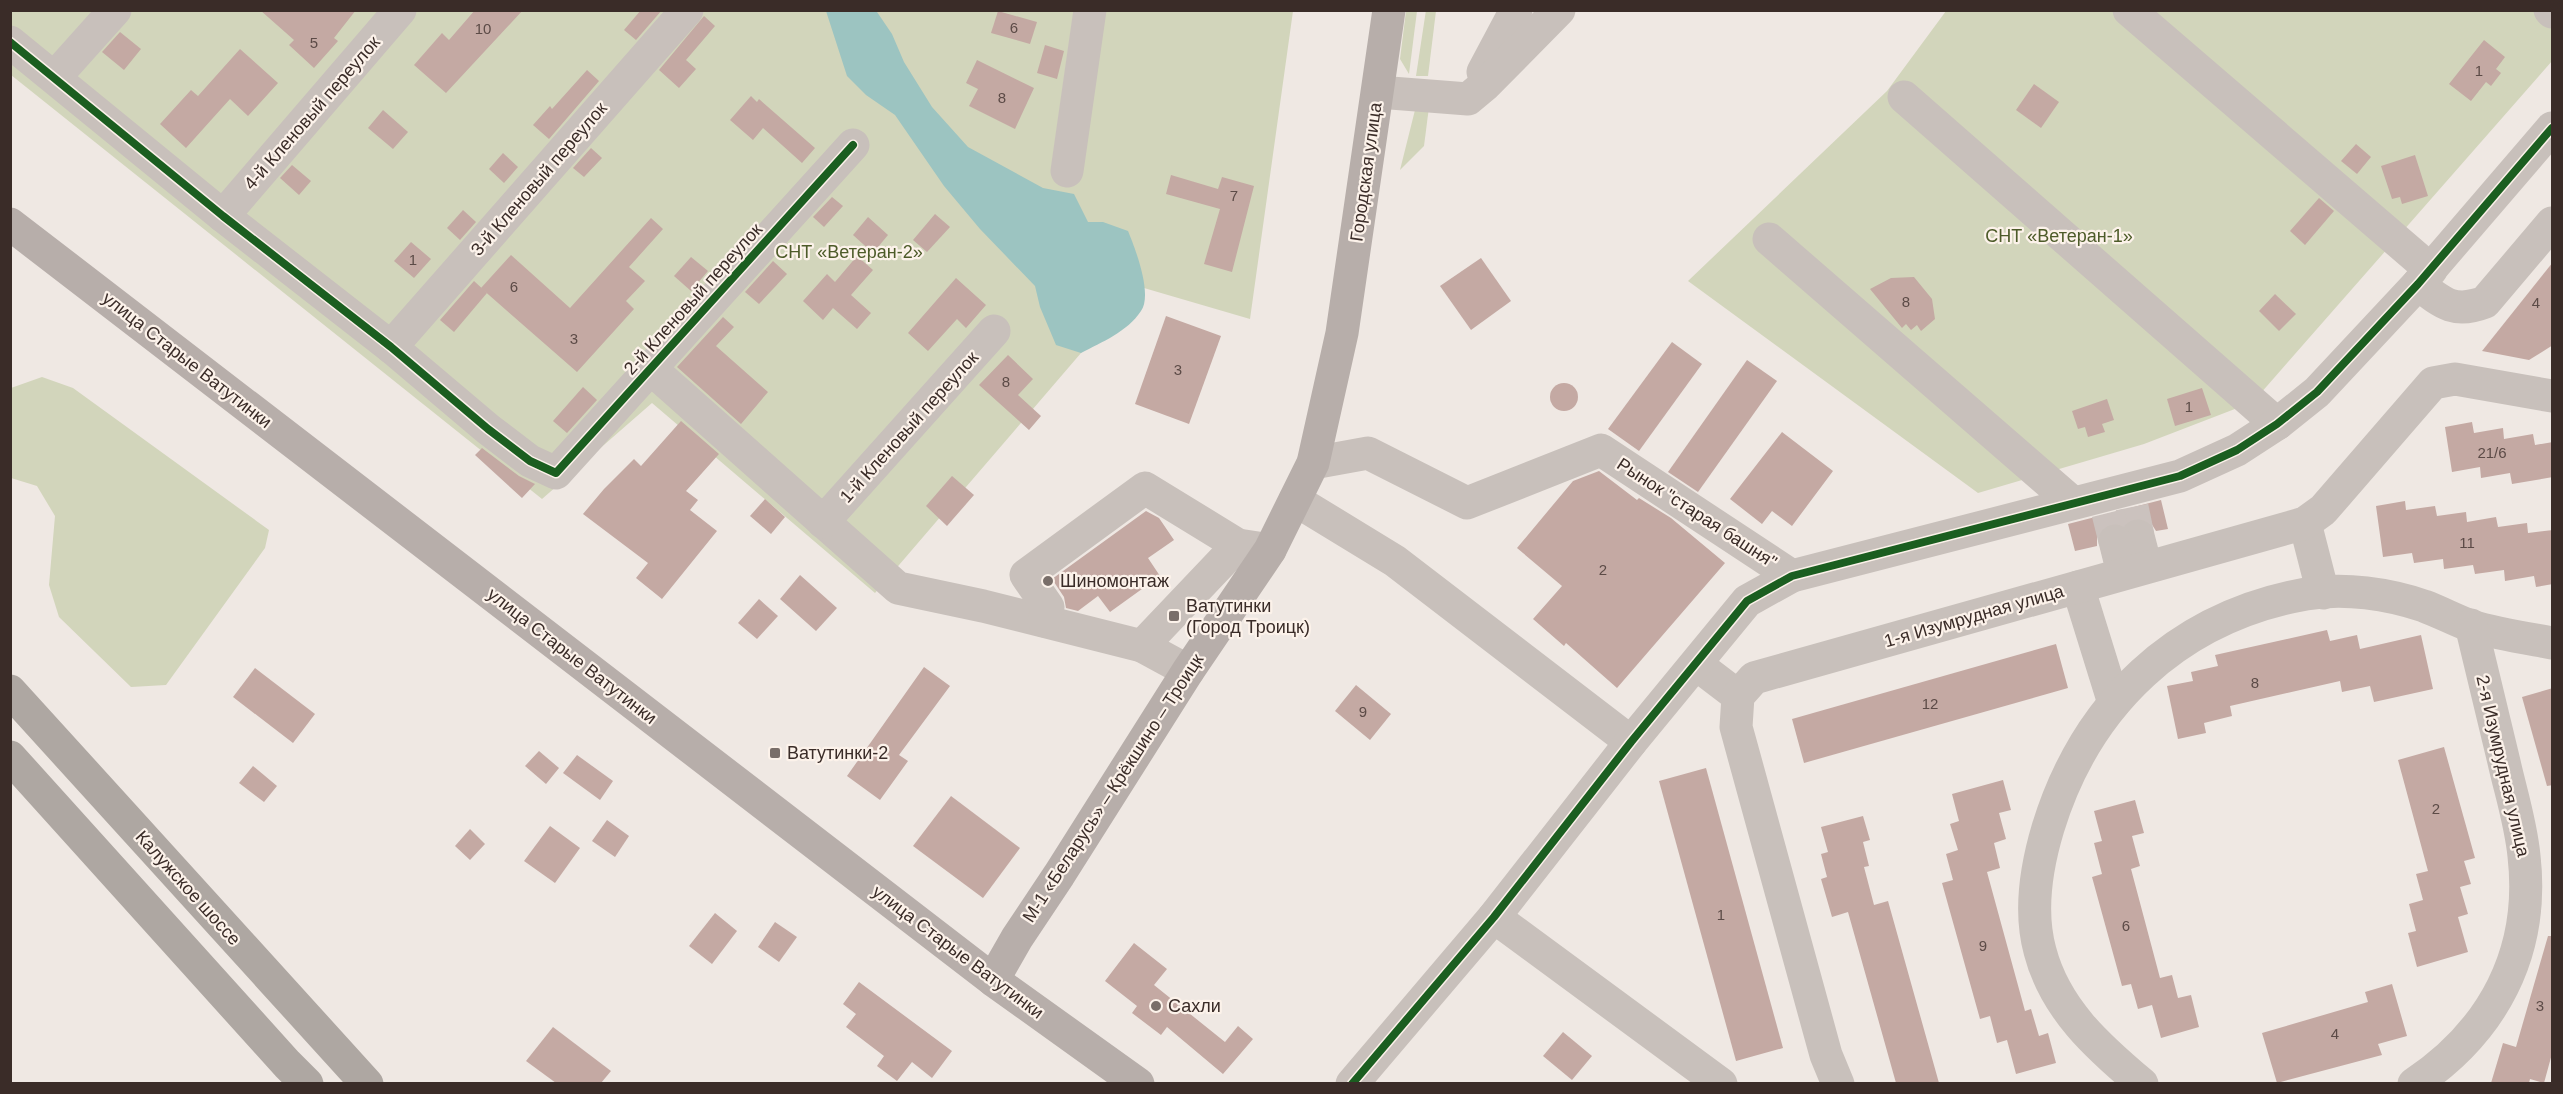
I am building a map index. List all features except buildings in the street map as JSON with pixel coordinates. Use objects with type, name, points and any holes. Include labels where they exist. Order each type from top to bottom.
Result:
[{"type":"highway","name":"Калужское шоссе","points":[[10,692],[367,1083]]},
{"type":"highway","points":[[10,757],[287,1064],[307,1083]]},
{"type":"main road","name":"Городская улица","points":[[1342,333],[1389,10]]},
{"type":"main road","name":"улица Старые Ватутинки","points":[[10,224],[993,980],[1137,1083]]},
{"type":"main road","name":"М-1 «Беларусь» – Крёкшино – Троицк","points":[[993,980],[1017,938],[1188,671],[1270,550],[1313,463],[1342,333]]},
{"type":"main road","points":[[10,765],[50,802]]},
{"type":"street","points":[[55,77],[115,10]]},
{"type":"street","name":"4-й Кленовый переулок","points":[[224,216],[400,10]]},
{"type":"street","name":"3-й Кленовый переулок","points":[[392,347],[687,10]]},
{"type":"street","points":[[1067,171],[1090,10]]},
{"type":"street","points":[[1468,99],[1516,10]]},
{"type":"street","points":[[1378,92],[1468,99],[1486,84],[1559,10]]},
{"type":"street","points":[[2129,10],[2424,277],[2440,302],[2453,307],[2469,308],[2485,302],[2553,223]]},
{"type":"street","points":[[10,42],[224,216],[392,347]]},
{"type":"street","points":[[1904,97],[2277,424]]},
{"type":"street","points":[[1352,1083],[1494,916],[1631,742],[1747,601],[1792,576],[2119,525],[2180,476],[2237,450],[2277,424],[2317,392],[2424,277],[2553,128]]},
{"type":"street","name":"2-й Кленовый переулок","points":[[392,347],[488,429],[530,461],[556,473],[853,145]]},
{"type":"street","points":[[1769,239],[2119,525]]},
{"type":"street","name":"1-й Кленовый переулок","points":[[824,522],[994,331]]},
{"type":"street","points":[[650,368],[898,588],[1142,646],[1188,671]]},
{"type":"street","name":"1-я Изумрудная улица","points":[[1738,696],[1754,678],[2078,587],[2119,525],[2306,523],[2323,510],[2433,383],[2455,379],[2553,396]]},
{"type":"street","name":"Рынок \"старая башня\"","points":[[1313,463],[1368,453],[1467,503],[1601,450],[1792,576]]},
{"type":"street","points":[[1044,621],[1048,607],[1026,575],[1145,488],[1238,545],[1270,550]]},
{"type":"street","points":[[1295,500],[1395,561],[1631,742]]},
{"type":"street","points":[[2306,523],[2323,593]]},
{"type":"street","points":[[1142,646],[1238,545]]},
{"type":"street","points":[[2078,587],[2114,703]]},
{"type":"street","points":[[2142,1083],[2107,1054],[2079,1026],[2051,978],[2040,951],[2034,914],[2038,860],[2055,807],[2073,762],[2103,716],[2134,679],[2182,641],[2223,620],[2267,602],[2323,593],[2383,595],[2424,606],[2471,625],[2553,643]]},
{"type":"street","name":"2-я Изумрудная улица","points":[[2414,1083],[2435,1070],[2463,1045],[2482,1022],[2503,988],[2515,956],[2524,915],[2524,855],[2471,625]]},
{"type":"street","points":[[1696,664],[1738,696],[1736,727],[1826,1055],[1838,1083]]},
{"type":"street","points":[[1494,916],[1721,1083]]},
{"type":"green space","points":[[1426,10],[1436,11],[1428,76],[1416,76]]},
{"type":"green space","name":"СНТ «Ветеран-2»","points":[[10,11],[1293,11],[1250,319],[1144,288],[1081,353],[875,593],[652,403],[542,499],[11,75]]},
{"type":"green space","points":[[1406,11],[1417,11],[1409,74],[1400,59]]},
{"type":"green space","name":"СНТ «Ветеран-1»","points":[[1946,11],[2552,11],[2552,61],[2253,402],[2144,444],[1978,493],[1688,281],[1887,91]]},
{"type":"green space","points":[[1416,106],[1429,107],[1424,146],[1400,170]]},
{"type":"green space","points":[[42,377],[73,388],[269,530],[265,548],[166,685],[131,687],[59,617],[49,585],[55,516],[37,486],[11,478],[11,388]]},
{"type":"water","points":[[826,11],[877,12],[892,34],[904,62],[932,107],[968,147],[1043,188],[1074,194],[1088,222],[1103,222],[1128,231],[1142,271],[1145,294],[1141,311],[1129,325],[1114,336],[1081,353],[1056,345],[1040,307],[1035,286],[980,229],[944,186],[895,115],[866,95],[847,76]]},
{"type":"tunnel","points":[[2132,507],[2138,536]]},
{"type":"tunnel","points":[[2108,513],[2115,541]]},
{"type":"cycle path","points":[[10,42],[223,216],[391,347],[488,429],[530,461],[556,473],[853,145]]},
{"type":"cycle path","points":[[1352,1084],[1494,917],[1631,742],[1747,601],[1792,576],[2180,476],[2237,450],[2277,424],[2317,392],[2418,284],[2552,128]]},
{"type":"place","name":"Шиномонтаж","points":[[1048,581]]},
{"type":"place","name":"Ватутинки (Город Троицк)","points":[[1174,616]]},
{"type":"place","name":"Ватутинки-2","points":[[775,753]]},
{"type":"place","name":"Сахли","points":[[1156,1006]]}]
